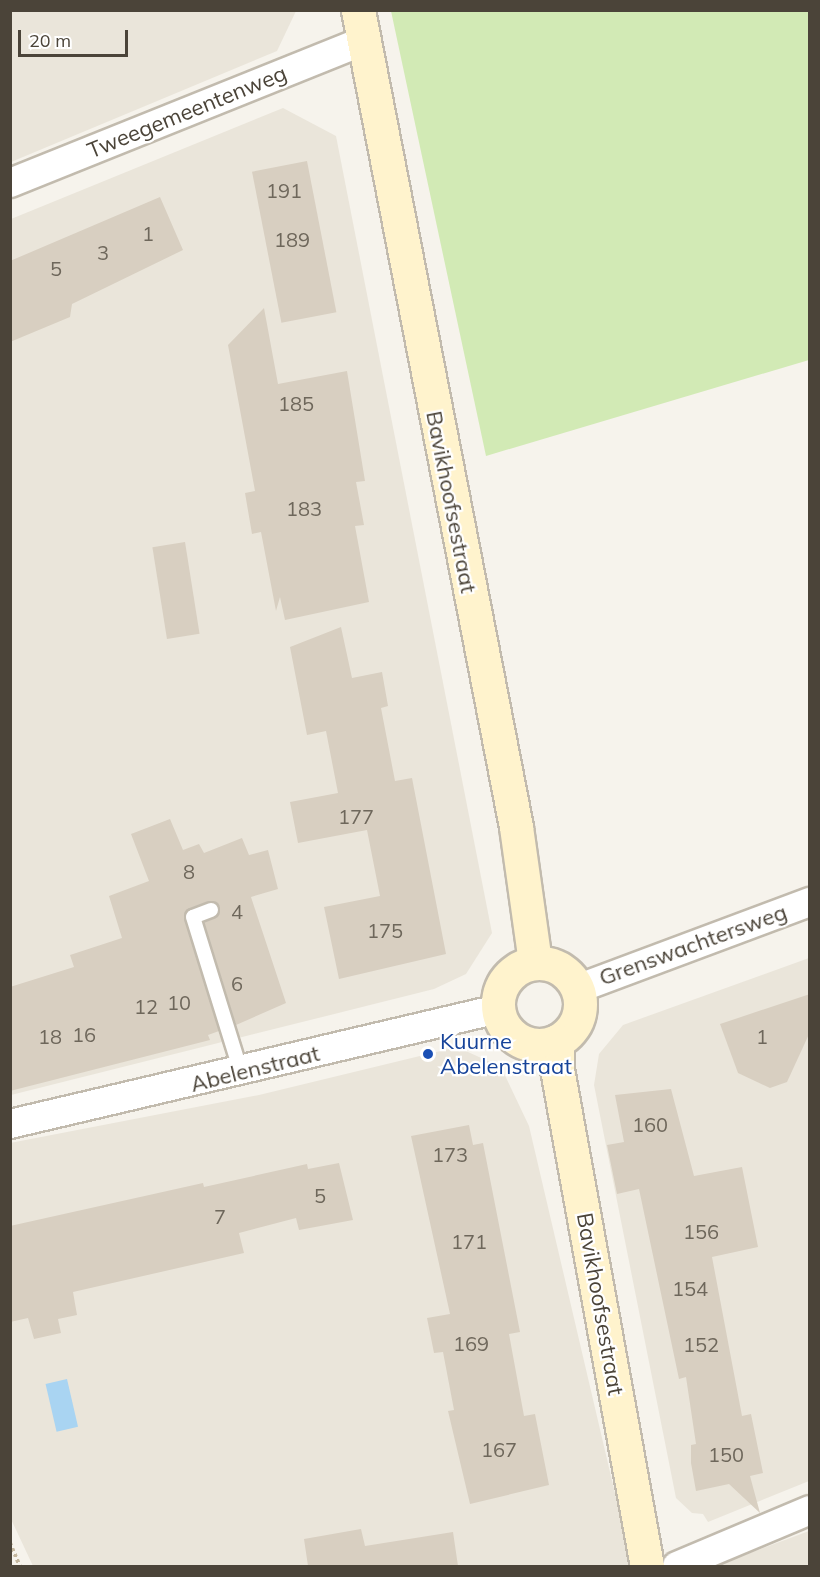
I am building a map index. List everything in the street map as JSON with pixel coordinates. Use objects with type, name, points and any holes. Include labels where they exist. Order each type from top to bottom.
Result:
[{"type":"street","name":"Tweegemeentenweg","points":[[10,183],[361,26]]},
{"type":"street","name":"Bavikhoofsestraat","points":[[361,26],[516,827],[536,963]]},
{"type":"street","name":"Grenswachtersweg","points":[[577,989],[810,902]]},
{"type":"street","points":[[536,963],[553,965],[577,989],[577,1019],[557,1041],[519,1040],[498,1009],[507,978],[536,963]]},
{"type":"street","name":"Abelenstraat","points":[[10,1124],[241,1074],[498,1009]]},
{"type":"street","name":"Bavikhoofsestraat","points":[[557,1041],[557,1069],[647,1566]]},
{"type":"street","points":[[676,1566],[810,1510]]},
{"type":"lane","points":[[212,910],[193,917],[241,1074]]},
{"type":"path","points":[[10,1543],[20,1566]]},
{"type":"shaded area","points":[[11,10],[296,11],[277,51],[11,162]]},
{"type":"shaded area","points":[[283,108],[336,136],[492,933],[466,974],[434,989],[11,1095],[11,219]]},
{"type":"shaded area","points":[[809,958],[809,1481],[708,1522],[703,1514],[692,1513],[676,1498],[594,1085],[599,1054],[623,1025]]},
{"type":"shaded area","points":[[457,1047],[501,1067],[529,1126],[632,1566],[33,1566],[10,1517],[10,1143],[259,1095]]},
{"type":"shaded area","points":[[809,1531],[809,1566],[715,1566]]},
{"type":"green space","points":[[391,11],[809,11],[809,360],[486,456]]},
{"type":"water","points":[[67,1379],[78,1427],[57,1432],[46,1384]]},
{"type":"building","points":[[307,161],[336,312],[281,323],[252,172]]},
{"type":"building","points":[[160,197],[183,250],[72,304],[70,317],[10,342],[10,261]]},
{"type":"building","points":[[264,308],[278,384],[347,371],[365,481],[356,482],[364,525],[355,526],[369,602],[285,620],[280,597],[276,611],[261,532],[252,534],[245,493],[255,491],[228,345]]},
{"type":"building","points":[[185,542],[200,634],[167,639],[152,547]]},
{"type":"building","points":[[341,627],[352,678],[382,672],[388,706],[381,708],[395,781],[412,778],[446,954],[339,979],[324,907],[380,896],[367,830],[298,843],[290,802],[338,793],[326,731],[307,735],[290,647]]},
{"type":"building","points":[[170,819],[183,850],[199,844],[204,853],[242,838],[249,855],[268,850],[278,889],[251,897],[286,1003],[236,1025],[204,922],[218,916],[220,907],[208,902],[184,916],[219,1031],[208,1035],[210,1040],[10,1091],[10,987],[74,967],[70,955],[122,938],[109,896],[149,881],[131,834]]},
{"type":"building","points":[[810,994],[810,1032],[787,1082],[770,1088],[738,1073],[720,1024]]},
{"type":"building","points":[[671,1089],[694,1176],[742,1167],[758,1247],[712,1257],[742,1416],[751,1414],[763,1473],[750,1476],[760,1513],[729,1484],[696,1491],[691,1463],[691,1445],[696,1444],[686,1377],[679,1379],[639,1189],[617,1194],[607,1145],[624,1142],[615,1095]]},
{"type":"building","points":[[469,1125],[473,1145],[483,1143],[520,1332],[509,1334],[524,1416],[535,1414],[549,1485],[470,1504],[448,1411],[454,1410],[443,1352],[434,1353],[427,1318],[450,1314],[411,1136]]},
{"type":"building","points":[[339,1163],[353,1220],[299,1230],[296,1218],[239,1233],[244,1253],[73,1292],[77,1315],[58,1319],[61,1333],[34,1339],[28,1318],[10,1322],[10,1226],[203,1183],[204,1187],[307,1164],[308,1169]]},
{"type":"building","points":[[361,1529],[365,1546],[453,1532],[458,1566],[308,1566],[304,1539]]},
{"type":"place","name":"Kuurne Abelenstraat","points":[[428,1054]]}]
